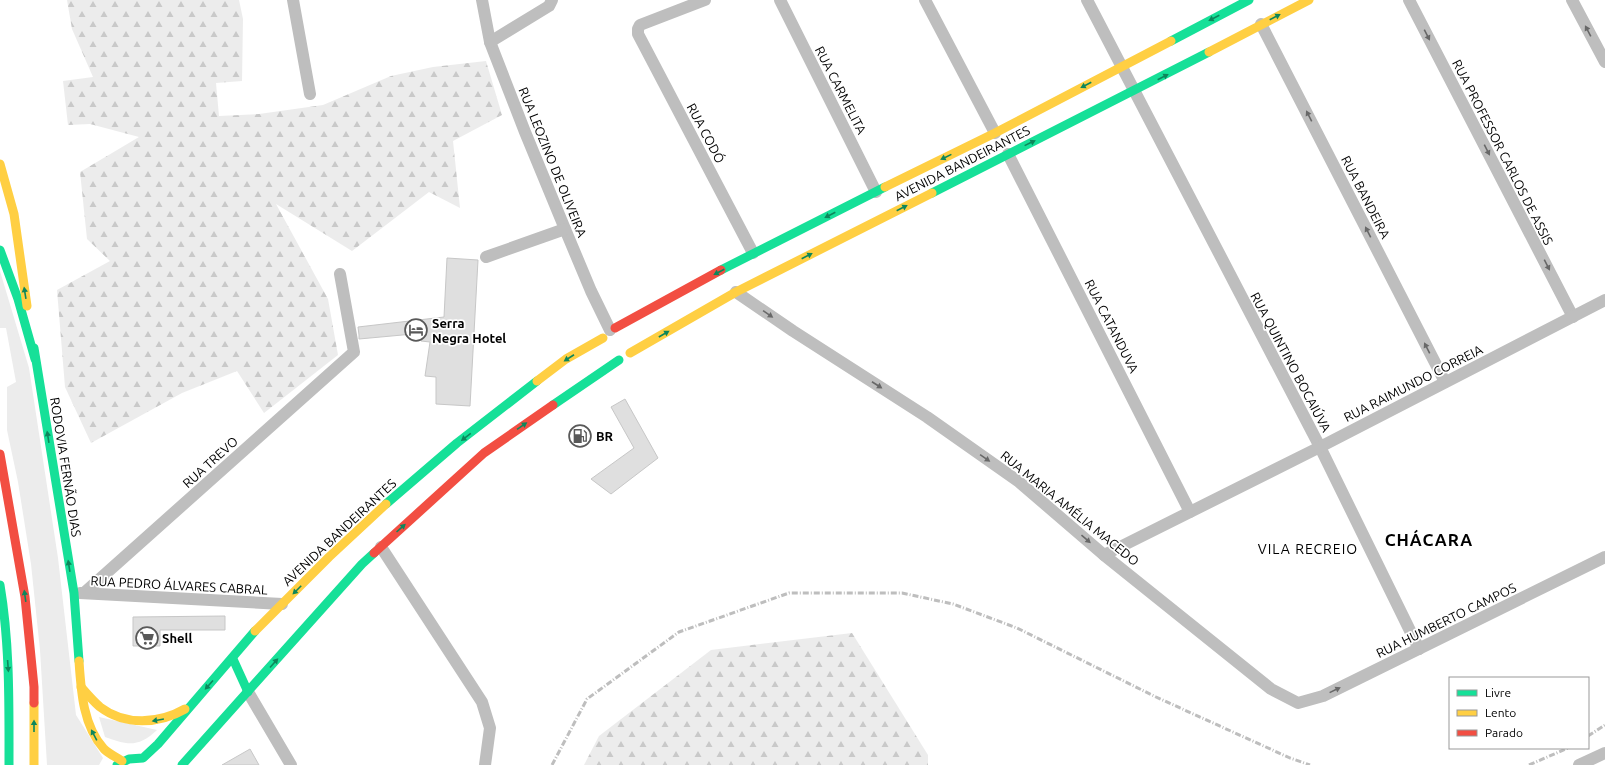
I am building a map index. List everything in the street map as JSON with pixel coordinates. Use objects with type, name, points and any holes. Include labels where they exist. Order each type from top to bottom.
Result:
[{"type":"main road","name":"AVENIDA BANDEIRANTES","points":[[143,758],[158,744],[233,659],[259,627],[329,557],[385,505],[457,444],[566,359],[609,332],[753,253],[995,134],[1248,0]]},
{"type":"main road","name":"AVENIDA BANDEIRANTES","points":[[619,360],[736,292],[1134,91],[1309,0]]},
{"type":"main road","name":"RODOVIA FERNÃO DIAS","points":[[0,164],[14,214],[35,359],[79,593],[81,687],[87,718],[95,737],[105,750],[119,763]]},
{"type":"main road","points":[[0,250],[18,299],[35,359]]},
{"type":"main road","points":[[602,348],[609,332],[625,330],[629,333]]},
{"type":"main road","points":[[630,353],[633,343]]},
{"type":"main road","points":[[608,357],[619,360]]},
{"type":"main road","points":[[182,765],[362,564],[380,547],[484,453],[619,360]]},
{"type":"main road","points":[[0,454],[25,597],[34,687],[34,765]]},
{"type":"main road","points":[[0,585],[4,609],[9,691],[9,765]]},
{"type":"main road","points":[[233,659],[248,692]]},
{"type":"main road","points":[[81,687],[91,699],[103,709],[118,716],[133,720],[149,721],[165,718],[193,704]]},
{"type":"main road","points":[[205,753],[248,692]]},
{"type":"main road","points":[[119,763],[129,759],[143,758],[156,762]]},
{"type":"street","points":[[293,0],[310,94]]},
{"type":"street","name":"RUA LEOZINO DE OLIVEIRA","points":[[482,0],[490,42],[525,132],[609,332]]},
{"type":"street","points":[[490,42],[549,6],[552,0]]},
{"type":"street","name":"RUA CODÓ","points":[[705,0],[640,25],[638,34],[753,253]]},
{"type":"street","name":"RUA CARMELITA","points":[[780,0],[876,192]]},
{"type":"street","points":[[925,0],[995,134]]},
{"type":"street","points":[[1088,0],[1121,66]]},
{"type":"street","name":"RUA PROFESSOR CARLOS DE ASSIS","points":[[1409,0],[1573,317]]},
{"type":"street","points":[[1572,0],[1605,62]]},
{"type":"street","name":"RUA BANDEIRA","points":[[1261,24],[1445,382]]},
{"type":"street","name":"RUA QUINTINO BOCAIÚVA","points":[[1121,66],[1320,447],[1419,649]]},
{"type":"street","name":"RUA CATANDUVA","points":[[1008,154],[1190,512]]},
{"type":"street","points":[[486,257],[565,228]]},
{"type":"street","name":"RUA TREVO","points":[[79,593],[354,352],[340,274]]},
{"type":"street","name":"RUA MARIA AMÉLIA MACEDO","points":[[736,292],[793,331],[927,417],[1018,481],[1104,555],[1271,689],[1298,702]]},
{"type":"street","name":"RUA RAIMUNDO CORREIA","points":[[1104,555],[1320,447],[1605,300]]},
{"type":"street","points":[[380,547],[482,702],[490,728],[485,765]]},
{"type":"street","name":"RUA HUMBERTO CAMPOS","points":[[1298,702],[1323,696],[1605,557]]},
{"type":"street","name":"RUA PEDRO ÁLVARES CABRAL","points":[[79,593],[282,604]]},
{"type":"street","points":[[248,692],[291,765]]},
{"type":"street","points":[[1579,765],[1605,753]]},
{"type":"green space","points":[[67,0],[239,0],[243,19],[242,81],[216,83],[219,116],[259,114],[323,105],[391,76],[433,67],[486,61],[502,115],[453,141],[460,208],[429,192],[352,251],[276,204],[328,299],[338,355],[264,413],[237,371],[182,393],[91,443],[65,387],[57,290],[110,261],[87,239],[80,172],[139,137],[90,124],[68,125],[63,81],[93,77],[72,29]]},
{"type":"green space","points":[[0,271],[29,368],[58,558],[76,715],[103,758],[99,765],[47,765],[40,650],[31,564],[18,482],[7,430],[7,387],[16,382],[6,328],[0,328]]},
{"type":"green space","points":[[852,633],[928,755],[928,765],[584,765],[599,736],[711,650]]},
{"type":"green space","points":[[99,717],[157,730],[144,740],[138,742],[120,742],[105,737]]},
{"type":"building","name":"Serra Negra Hotel","points":[[447,258],[478,260],[470,406],[436,404],[436,377],[425,376],[430,342],[421,341],[424,333],[359,339],[358,327],[444,317]]},
{"type":"building","points":[[625,399],[658,458],[611,494],[591,479],[634,448],[611,407]]},
{"type":"building","name":"Shell","points":[[225,616],[225,630],[160,630],[160,646],[133,646],[133,617]]},
{"type":"building","points":[[250,749],[259,765],[222,765]]},
{"type":"railway","points":[[552,765],[587,699],[679,632],[789,593],[902,593],[953,604],[1017,628],[1156,697],[1290,758],[1310,765]]},
{"type":"railway","points":[[1589,735],[1605,725]]},
{"type":"railway","points":[[1529,765],[1566,749]]},
{"type":"traffic: fast","points":[[1171,41],[1249,0]]},
{"type":"traffic: fast","points":[[932,193],[1209,52]]},
{"type":"traffic: fast","points":[[721,270],[885,187]]},
{"type":"traffic: fast","points":[[0,250],[18,299],[35,359]]},
{"type":"traffic: fast","points":[[34,348],[74,593],[79,661]]},
{"type":"traffic: fast","points":[[553,405],[619,360]]},
{"type":"traffic: fast","points":[[386,504],[457,443],[537,381]]},
{"type":"traffic: fast","points":[[182,765],[362,564],[374,553]]},
{"type":"traffic: fast","points":[[0,585],[6,630],[9,697],[9,765]]},
{"type":"traffic: fast","points":[[117,765],[129,759],[143,758],[158,744],[255,631]]},
{"type":"traffic: fast","points":[[233,659],[248,692]]},
{"type":"traffic: slow","points":[[1209,52],[1309,0]]},
{"type":"traffic: slow","points":[[885,187],[995,133],[1171,41]]},
{"type":"traffic: slow","points":[[0,164],[14,214],[27,306]]},
{"type":"traffic: slow","points":[[630,353],[736,292],[932,193]]},
{"type":"traffic: slow","points":[[537,381],[566,359],[603,338]]},
{"type":"traffic: slow","points":[[255,631],[329,557],[386,504]]},
{"type":"traffic: slow","points":[[79,661],[82,696],[87,719],[97,740],[104,749],[122,761]]},
{"type":"traffic: slow","points":[[81,687],[100,707],[110,713],[131,720],[142,721],[164,718],[185,709]]},
{"type":"traffic: slow","points":[[34,703],[34,765]]},
{"type":"traffic: jam","points":[[615,328],[721,270]]},
{"type":"traffic: jam","points":[[374,553],[484,453],[553,405]]},
{"type":"traffic: jam","points":[[0,454],[25,597],[34,687],[34,703]]},
{"type":"place","name":"Serra Negra Hotel","points":[[416,330]]},
{"type":"place","name":"BR","points":[[580,436]]},
{"type":"place","name":"Shell","points":[[147,638]]},
{"type":"district","name":"CHÁCARA","points":[[1429,540]]},
{"type":"district","name":"VILA RECREIO","points":[[1308,549]]}]
